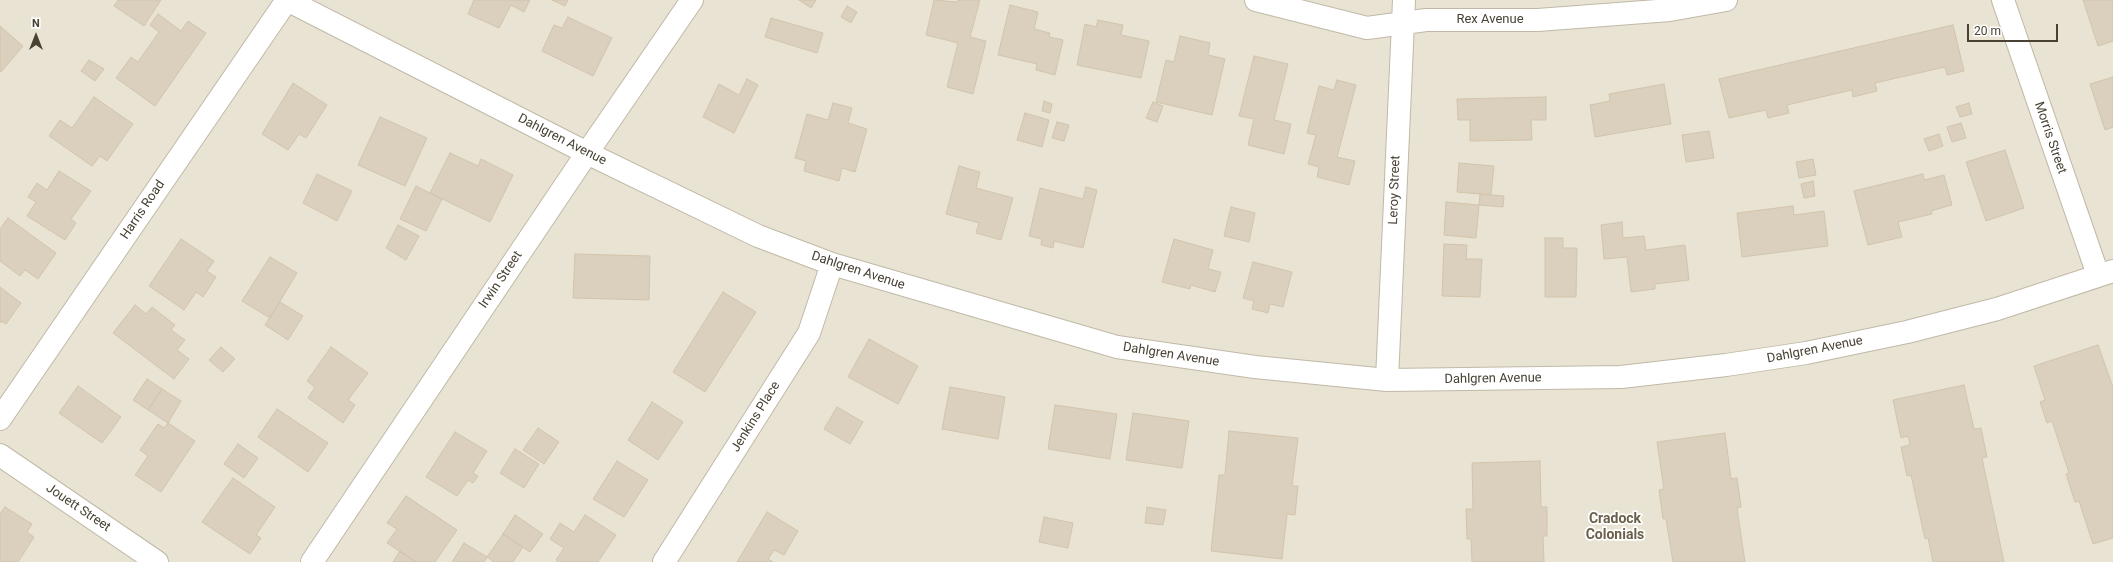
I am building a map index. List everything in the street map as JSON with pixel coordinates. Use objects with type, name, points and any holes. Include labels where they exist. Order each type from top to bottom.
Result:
[{"type":"street","name":"Dahlgren Avenue","points":[[287,0],[586,153],[758,236],[832,264],[1118,347],[1256,368],[1387,380],[1621,377],[1726,365],[1806,353],[1907,332],[1997,309],[2105,273]]},
{"type":"street","name":"Harris Road","points":[[0,419],[287,0]]},
{"type":"street","name":"Irwin Street","points":[[312,562],[586,153],[692,0]]},
{"type":"street","name":"Rex Avenue","points":[[1256,0],[1367,28],[1426,20],[1538,20],[1569,18],[1670,10],[1726,0]]},
{"type":"street","name":"Leroy Street","points":[[1387,380],[1404,0]]},
{"type":"street","name":"Morris Street","points":[[2003,0],[2105,273]]},
{"type":"street","name":"Jenkins Place","points":[[664,562],[809,333],[832,264]]},
{"type":"street","name":"Jouett Street","points":[[0,455],[157,562]]},
{"type":"shaded area","points":[[0,0],[2113,0],[2113,562],[0,562]]},
{"type":"building","points":[[118,0],[161,0],[144,26],[114,6]]},
{"type":"building","points":[[474,0],[530,0],[524,12],[511,5],[499,28],[468,14]]},
{"type":"building","points":[[552,0],[568,0],[565,6]]},
{"type":"building","points":[[799,0],[816,0],[811,8]]},
{"type":"building","points":[[934,0],[957,2],[958,0],[980,0],[970,37],[986,41],[973,94],[947,87],[958,43],[926,35]]},
{"type":"building","points":[[2083,0],[2113,0],[2113,41],[2098,46]]},
{"type":"building","points":[[1010,5],[1038,12],[1034,29],[1050,33],[1049,37],[1063,40],[1055,75],[1036,70],[1037,64],[998,55]]},
{"type":"building","points":[[847,6],[857,12],[851,23],[841,17]]},
{"type":"building","points":[[158,14],[181,31],[188,21],[206,33],[155,106],[116,78],[131,57],[138,62],[159,32],[150,25]]},
{"type":"building","points":[[568,17],[612,38],[593,76],[542,51],[554,25],[562,28]]},
{"type":"building","points":[[771,18],[823,33],[817,53],[765,37]]},
{"type":"building","points":[[1098,20],[1123,25],[1121,35],[1149,41],[1141,78],[1077,65],[1085,24],[1096,27]]},
{"type":"building","points":[[1953,25],[1964,71],[1947,75],[1945,67],[1875,83],[1877,91],[1853,97],[1852,90],[1787,105],[1789,113],[1768,118],[1766,110],[1729,118],[1719,79]]},
{"type":"building","points":[[0,26],[23,46],[1,72],[0,71]]},
{"type":"building","points":[[1180,36],[1210,43],[1208,55],[1225,59],[1212,115],[1156,102],[1166,60],[1174,62]]},
{"type":"building","points":[[1254,56],[1288,64],[1274,120],[1291,124],[1284,154],[1248,145],[1254,119],[1239,116]]},
{"type":"building","points":[[89,60],[104,69],[95,81],[81,71]]},
{"type":"building","points":[[2113,77],[2113,127],[2105,130],[2090,84]]},
{"type":"building","points":[[747,79],[758,85],[734,133],[703,117],[719,84],[739,95]]},
{"type":"building","points":[[1337,80],[1356,85],[1337,157],[1355,161],[1349,185],[1317,177],[1319,167],[1308,164],[1316,135],[1307,133],[1319,86],[1334,90]]},
{"type":"building","points":[[293,83],[327,105],[306,138],[299,134],[288,150],[262,134]]},
{"type":"building","points":[[1664,84],[1671,124],[1595,137],[1590,105],[1610,101],[1609,94]]},
{"type":"building","points":[[94,97],[133,124],[107,161],[100,156],[92,166],[49,136],[60,120],[72,128]]},
{"type":"building","points":[[1546,97],[1546,120],[1531,120],[1532,140],[1470,141],[1470,120],[1458,120],[1457,99]]},
{"type":"building","points":[[1044,101],[1052,104],[1050,113],[1042,111]]},
{"type":"building","points":[[1153,102],[1163,106],[1157,122],[1146,118]]},
{"type":"building","points":[[833,103],[852,108],[848,123],[867,129],[855,172],[842,168],[839,181],[804,171],[806,161],[795,158],[807,114],[828,120]]},
{"type":"building","points":[[1969,103],[1972,114],[1960,117],[1956,107]]},
{"type":"building","points":[[1025,113],[1049,120],[1042,147],[1017,140]]},
{"type":"building","points":[[380,117],[427,138],[405,186],[358,165]]},
{"type":"building","points":[[1057,122],[1069,125],[1064,141],[1052,138]]},
{"type":"building","points":[[1961,123],[1966,138],[1952,142],[1947,127]]},
{"type":"building","points":[[1709,131],[1714,158],[1686,162],[1682,135]]},
{"type":"building","points":[[1939,134],[1943,146],[1929,151],[1924,139]]},
{"type":"building","points":[[2005,150],[2024,208],[1986,221],[1966,162]]},
{"type":"building","points":[[450,153],[478,166],[481,159],[513,175],[490,222],[430,193]]},
{"type":"building","points":[[1813,159],[1816,175],[1799,178],[1796,162]]},
{"type":"building","points":[[1459,163],[1494,166],[1491,195],[1457,192]]},
{"type":"building","points":[[959,166],[980,172],[976,188],[1013,198],[1001,240],[976,233],[979,223],[946,214]]},
{"type":"building","points":[[59,171],[91,191],[71,219],[76,223],[65,240],[27,216],[36,202],[28,197],[37,183],[47,190]]},
{"type":"building","points":[[317,174],[352,191],[337,221],[303,203]]},
{"type":"building","points":[[1923,174],[1924,180],[1944,175],[1952,205],[1931,211],[1932,214],[1898,222],[1902,237],[1868,245],[1854,191]]},
{"type":"building","points":[[1813,181],[1815,196],[1804,198],[1801,184]]},
{"type":"building","points":[[416,186],[442,199],[426,231],[400,219]]},
{"type":"building","points":[[1086,187],[1097,190],[1083,248],[1054,241],[1053,248],[1041,245],[1042,239],[1029,236],[1040,188],[1083,199]]},
{"type":"building","points":[[1480,194],[1504,196],[1503,207],[1479,205]]},
{"type":"building","points":[[1446,202],[1479,205],[1476,238],[1444,235]]},
{"type":"building","points":[[1793,206],[1794,215],[1824,211],[1828,246],[1742,257],[1737,213]]},
{"type":"building","points":[[1231,207],[1255,213],[1249,242],[1224,236]]},
{"type":"building","points":[[8,218],[56,253],[38,279],[25,270],[20,276],[0,261],[0,229]]},
{"type":"building","points":[[1622,222],[1623,238],[1644,236],[1646,250],[1685,245],[1689,280],[1655,284],[1655,289],[1631,292],[1627,257],[1604,259],[1601,225]]},
{"type":"building","points":[[398,225],[419,236],[406,260],[386,248]]},
{"type":"building","points":[[1545,238],[1563,238],[1563,248],[1577,248],[1576,297],[1545,297]]},
{"type":"building","points":[[181,239],[214,261],[207,271],[216,277],[203,297],[196,292],[184,310],[149,286]]},
{"type":"building","points":[[1174,239],[1213,250],[1208,269],[1221,272],[1215,292],[1191,285],[1190,289],[1162,282]]},
{"type":"building","points":[[1444,244],[1467,245],[1466,259],[1482,259],[1480,297],[1442,296]]},
{"type":"building","points":[[575,254],[650,256],[649,300],[573,298]]},
{"type":"building","points":[[270,257],[297,273],[270,318],[242,301]]},
{"type":"building","points":[[1253,262],[1292,272],[1283,307],[1270,304],[1268,313],[1252,309],[1254,301],[1243,298]]},
{"type":"building","points":[[0,287],[21,303],[6,324],[1,321],[0,323]]},
{"type":"building","points":[[723,292],[756,312],[705,392],[673,372]]},
{"type":"building","points":[[280,302],[303,316],[288,340],[265,325]]},
{"type":"building","points":[[135,305],[146,314],[152,307],[175,325],[171,330],[185,340],[177,350],[189,359],[174,379],[113,333]]},
{"type":"building","points":[[869,339],[918,366],[898,404],[848,377]]},
{"type":"building","points":[[2098,345],[2113,387],[2113,538],[2093,544],[2079,501],[2075,502],[2066,474],[2069,473],[2052,421],[2047,423],[2040,402],[2045,400],[2034,366]]},
{"type":"building","points":[[221,347],[235,359],[223,372],[209,360]]},
{"type":"building","points":[[331,347],[368,373],[348,400],[355,405],[343,423],[308,398],[315,387],[307,381]]},
{"type":"building","points":[[147,379],[162,389],[148,410],[133,400]]},
{"type":"building","points":[[1964,385],[1974,429],[1981,428],[1987,457],[1982,458],[2004,562],[1933,562],[1928,538],[1925,539],[1911,475],[1907,476],[1901,447],[1910,445],[1908,436],[1901,438],[1893,400]]},
{"type":"building","points":[[78,386],[121,417],[102,443],[59,413]]},
{"type":"building","points":[[950,387],[1005,397],[998,439],[942,429]]},
{"type":"building","points":[[162,389],[181,401],[168,423],[148,410]]},
{"type":"building","points":[[652,402],[683,422],[658,460],[628,440]]},
{"type":"building","points":[[1055,405],[1117,414],[1110,459],[1048,449]]},
{"type":"building","points":[[837,407],[863,422],[850,444],[824,429]]},
{"type":"building","points":[[277,409],[328,443],[308,472],[258,437]]},
{"type":"building","points":[[1133,413],[1189,421],[1182,468],[1126,460]]},
{"type":"building","points":[[168,423],[195,441],[161,492],[135,475],[148,456],[140,450],[158,424],[164,428]]},
{"type":"building","points":[[538,428],[559,442],[544,464],[523,450]]},
{"type":"building","points":[[1229,431],[1298,438],[1292,486],[1298,486],[1295,515],[1287,514],[1282,559],[1211,551],[1219,475],[1225,475]]},
{"type":"building","points":[[455,432],[487,451],[473,473],[478,476],[473,483],[468,480],[457,496],[426,477]]},
{"type":"building","points":[[1725,433],[1731,479],[1737,478],[1741,507],[1737,508],[1745,562],[1673,562],[1666,519],[1663,519],[1659,490],[1664,489],[1657,442]]},
{"type":"building","points":[[238,444],[258,458],[244,478],[224,464]]},
{"type":"building","points":[[515,449],[539,464],[524,488],[500,473]]},
{"type":"building","points":[[617,461],[648,480],[624,517],[593,499]]},
{"type":"building","points":[[1540,461],[1541,507],[1547,507],[1547,536],[1543,536],[1544,562],[1472,562],[1471,539],[1467,539],[1466,509],[1473,509],[1472,463]]},
{"type":"building","points":[[233,478],[275,507],[256,535],[261,538],[250,554],[202,522]]},
{"type":"building","points":[[406,496],[457,530],[435,562],[416,562],[387,543],[397,529],[387,523]]},
{"type":"building","points":[[5,507],[32,524],[27,532],[34,537],[18,562],[0,562],[0,514]]},
{"type":"building","points":[[1147,507],[1166,510],[1163,525],[1145,523]]},
{"type":"building","points":[[767,512],[798,531],[784,555],[774,550],[768,559],[773,562],[737,562]]},
{"type":"building","points":[[515,515],[543,534],[530,552],[503,534]]},
{"type":"building","points":[[585,515],[616,535],[598,562],[558,562],[556,560],[564,548],[550,539],[560,523],[574,532]]},
{"type":"building","points":[[1044,517],[1073,523],[1068,548],[1039,542]]},
{"type":"building","points":[[503,534],[523,547],[513,562],[494,562],[487,557]]},
{"type":"building","points":[[464,543],[487,557],[484,562],[452,562]]},
{"type":"building","points":[[400,551],[416,562],[393,562]]},
{"type":"district","name":"Cradock Colonials","points":[[1615,528]]}]
